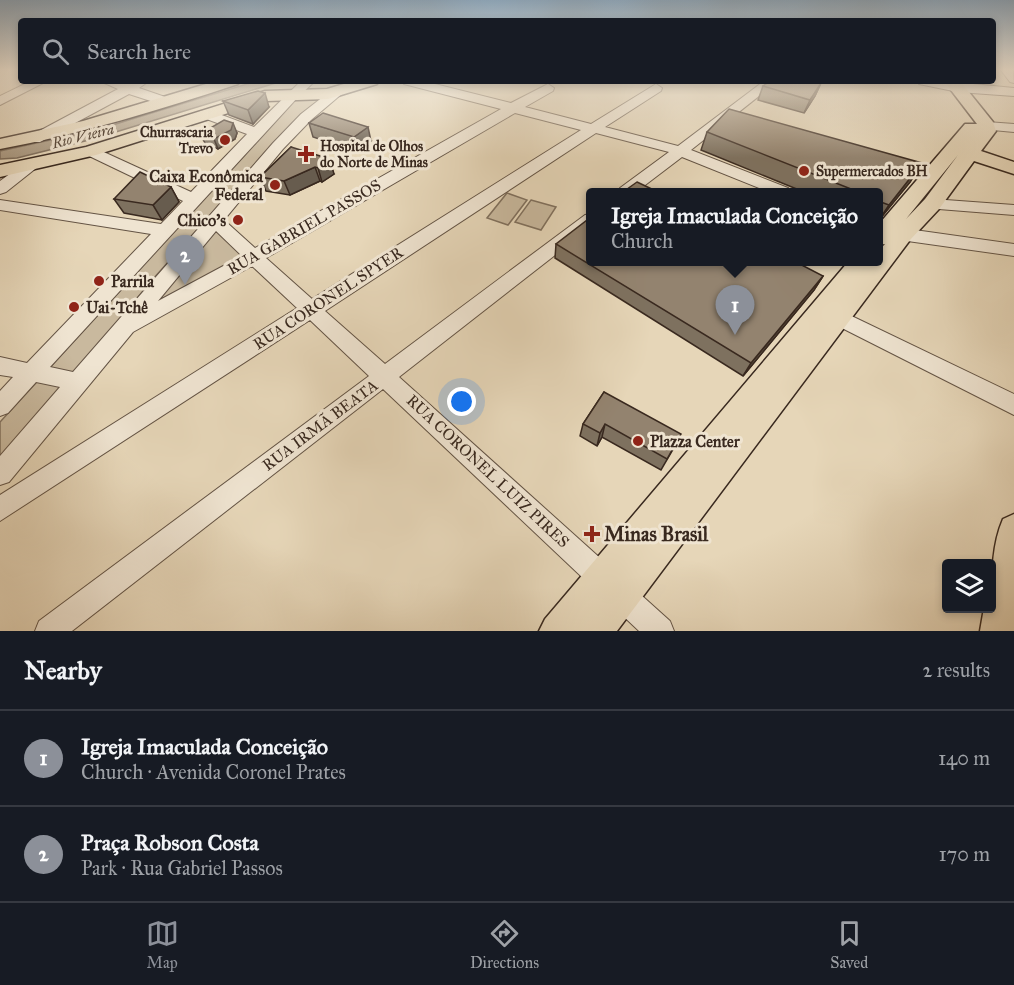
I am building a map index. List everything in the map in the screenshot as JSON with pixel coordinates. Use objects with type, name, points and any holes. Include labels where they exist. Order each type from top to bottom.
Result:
[{"type":"main road","points":[[0,144],[35,139],[177,98]]},
{"type":"main road","points":[[0,171],[90,151],[254,98]]},
{"type":"main road","points":[[260,98],[278,100],[279,109]]},
{"type":"main road","points":[[886,234],[962,150],[987,131],[987,126],[965,98]]},
{"type":"main road","points":[[962,150],[1014,168]]},
{"type":"main road","points":[[886,234],[932,204],[962,150]]},
{"type":"main road","points":[[595,631],[613,586],[856,266]]},
{"type":"main road","points":[[557,631],[613,586],[839,318],[868,266]]},
{"type":"main road","points":[[998,631],[1014,530]]},
{"type":"street","points":[[35,139],[111,98]]},
{"type":"street","points":[[156,98],[166,102]]},
{"type":"street","points":[[0,406],[289,98]]},
{"type":"street","points":[[0,474],[278,147],[306,117],[330,98]]},
{"type":"street","points":[[475,98],[681,151],[773,188]]},
{"type":"street","name":"RUA GABRIEL PASSOS","points":[[123,329],[529,98]]},
{"type":"street","name":"RUA CORONEL SPYER","points":[[0,509],[639,98]]},
{"type":"street","points":[[631,188],[749,98]]},
{"type":"street","points":[[206,114],[253,137],[270,138],[277,142],[278,147]]},
{"type":"street","points":[[987,126],[1014,128]]},
{"type":"street","points":[[90,151],[193,199]]},
{"type":"street","points":[[0,189],[30,166]]},
{"type":"street","points":[[932,204],[1014,210]]},
{"type":"street","points":[[0,205],[165,230]]},
{"type":"street","name":"RUA CORONEL LUIZ PIRES","points":[[214,220],[660,631]]},
{"type":"street","name":"RUA IRMÃ BEATA","points":[[49,631],[586,223]]},
{"type":"street","points":[[886,234],[1014,250]]},
{"type":"street","points":[[839,318],[1014,405]]},
{"type":"street","points":[[0,366],[79,382]]},
{"type":"shaded area","points":[[295,98],[326,98],[301,114],[153,279],[0,463],[0,422]]},
{"type":"shaded area","points":[[507,193],[527,200],[508,225],[487,218]]},
{"type":"shaded area","points":[[531,200],[556,207],[541,230],[515,222]]},
{"type":"shaded area","points":[[217,228],[250,258],[148,312]]},
{"type":"water","name":"Rio Vieira","points":[[200,98],[225,98],[93,139],[17,158],[0,159],[0,151],[96,130]]},
{"type":"building","points":[[232,98],[260,98],[248,110],[223,101]]},
{"type":"building","points":[[729,109],[922,163],[889,205],[883,203],[883,188],[848,188],[707,132]]},
{"type":"building","points":[[323,113],[368,127],[354,137],[309,123]]},
{"type":"building","points":[[224,120],[233,123],[231,130],[214,139],[200,134]]},
{"type":"building","points":[[291,147],[330,159],[318,168],[315,167],[284,181],[260,177]]},
{"type":"building","points":[[140,172],[171,187],[153,205],[114,199]]},
{"type":"building","points":[[637,182],[650,188],[629,188]]},
{"type":"building","points":[[586,221],[586,262],[556,244]]},
{"type":"building","points":[[592,266],[804,266],[823,276],[751,363]]},
{"type":"building","points":[[604,392],[681,434],[667,459],[605,424],[600,433],[583,424]]},
{"type":"place","name":"Churrascaria Trevo","points":[[225,140]]},
{"type":"place","name":"Hospital de Olhos do Norte de Minas","points":[[306,154]]},
{"type":"place","name":"Supermercados BH","points":[[804,171]]},
{"type":"place","name":"Caixa Econômica Federal","points":[[275,185]]},
{"type":"place","name":"Chico's","points":[[238,220]]},
{"type":"place","name":"Parrila","points":[[99,281]]},
{"type":"place","name":"Praça Robson Costa","points":[[185,285]]},
{"type":"place","name":"Uai-Tchê","points":[[74,307]]},
{"type":"place","name":"Igreja Imaculada Conceição","points":[[735,335]]},
{"type":"place","name":"Plazza Center","points":[[638,441]]},
{"type":"place","name":"Minas Brasil","points":[[592,534]]}]
